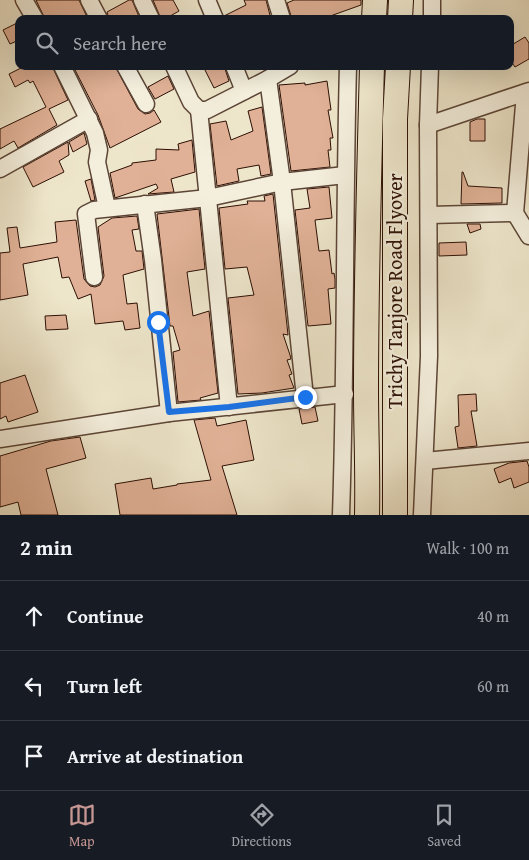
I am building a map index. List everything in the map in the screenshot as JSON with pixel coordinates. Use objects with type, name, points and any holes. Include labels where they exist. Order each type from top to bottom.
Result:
[{"type":"highway","points":[[374,15],[375,0]]},
{"type":"highway","points":[[400,15],[401,0]]},
{"type":"highway","name":"Trichy Tanjore Road Flyover","points":[[367,515],[367,284],[372,70]]},
{"type":"highway","name":"Trichy Tanjore Road Flyover","points":[[394,515],[398,70]]},
{"type":"street","points":[[24,0],[33,15]]},
{"type":"street","points":[[89,0],[97,15]]},
{"type":"street","points":[[143,0],[149,15]]},
{"type":"street","points":[[207,0],[213,15]]},
{"type":"street","points":[[276,0],[281,15]]},
{"type":"street","points":[[64,70],[95,133],[99,150],[96,162],[107,208]]},
{"type":"street","points":[[127,70],[146,104]]},
{"type":"street","points":[[176,70],[191,102],[199,110],[229,407]]},
{"type":"street","points":[[236,70],[244,90]]},
{"type":"street","points":[[199,110],[207,110],[283,70]]},
{"type":"street","points":[[341,515],[345,394],[345,175],[348,70]]},
{"type":"street","points":[[394,515],[422,513],[430,356],[428,125],[430,70]]},
{"type":"street","points":[[268,79],[282,182],[305,397]]},
{"type":"street","points":[[428,125],[527,92],[515,214],[529,236]]},
{"type":"street","points":[[0,169],[89,119]]},
{"type":"street","points":[[94,277],[86,214],[94,210],[208,198],[282,182],[345,175]]},
{"type":"street","points":[[145,204],[153,260],[169,412]]},
{"type":"street","points":[[429,214],[515,214]]},
{"type":"street","points":[[0,439],[169,412],[345,394]]},
{"type":"street","points":[[425,461],[529,451]]},
{"type":"building","points":[[36,0],[79,0],[86,15],[43,15]]},
{"type":"building","points":[[132,0],[138,15],[108,15],[107,12]]},
{"type":"building","points":[[153,0],[173,0],[179,11],[172,15],[159,15]]},
{"type":"building","points":[[244,0],[266,0],[270,15],[226,15],[246,5]]},
{"type":"building","points":[[294,0],[361,0],[361,5],[333,15],[291,15],[287,3]]},
{"type":"building","points":[[15,24],[15,42],[10,44],[3,30]]},
{"type":"building","points":[[525,37],[529,43],[529,59],[515,67],[514,66],[514,44]]},
{"type":"building","points":[[17,70],[54,70],[68,100],[49,109],[57,125],[18,148],[14,141],[0,149],[0,129],[46,107],[33,81],[30,83],[28,80],[15,87],[9,74]]},
{"type":"building","points":[[75,70],[117,70],[138,109],[145,114],[154,110],[161,122],[110,148],[98,115]]},
{"type":"building","points":[[205,70],[225,70],[229,81],[214,88]]},
{"type":"building","points":[[168,76],[174,89],[155,99],[148,87]]},
{"type":"building","points":[[327,81],[331,110],[328,110],[333,138],[330,138],[331,150],[328,150],[330,167],[291,171],[279,85],[305,83],[305,85]]},
{"type":"building","points":[[262,107],[271,174],[261,176],[259,165],[237,169],[239,181],[217,186],[210,124],[226,121],[231,140],[253,131],[248,111]]},
{"type":"building","points":[[477,119],[485,119],[485,141],[470,141],[470,122]]},
{"type":"building","points":[[84,133],[87,144],[73,152],[69,142]]},
{"type":"building","points":[[192,140],[195,172],[171,179],[174,192],[148,194],[158,188],[156,184],[115,198],[110,173],[132,165],[132,163],[156,160],[156,149],[179,150],[178,144]]},
{"type":"building","points":[[68,142],[69,155],[59,161],[64,172],[33,187],[23,167]]},
{"type":"building","points":[[462,172],[468,186],[502,188],[502,203],[461,204]]},
{"type":"building","points":[[91,179],[95,200],[91,201],[85,181]]},
{"type":"building","points":[[329,187],[332,218],[315,220],[319,251],[329,250],[332,274],[334,273],[335,279],[335,288],[328,289],[331,324],[308,326],[295,210],[310,208],[307,189]]},
{"type":"building","points":[[273,194],[288,335],[283,334],[291,359],[287,360],[292,374],[289,375],[294,388],[262,393],[238,394],[228,298],[254,295],[247,267],[225,269],[219,208],[248,204],[247,201],[265,201],[264,196]]},
{"type":"building","points":[[199,209],[205,269],[187,272],[193,316],[209,311],[218,393],[200,398],[201,400],[178,402],[173,352],[180,350],[173,326],[170,326],[157,214]]},
{"type":"building","points":[[137,216],[139,229],[132,230],[136,251],[142,251],[144,269],[123,275],[127,304],[137,303],[140,328],[125,330],[123,321],[95,324],[91,294],[78,299],[69,277],[62,278],[58,257],[23,264],[28,295],[0,300],[0,253],[10,252],[7,228],[17,227],[20,248],[57,242],[55,222],[76,220],[84,279],[90,286],[95,287],[100,285],[104,276],[98,227],[112,218]]},
{"type":"building","points":[[467,224],[480,224],[481,229],[470,233]]},
{"type":"building","points":[[466,242],[467,255],[439,256],[439,243]]},
{"type":"building","points":[[66,315],[68,329],[46,330],[45,316]]},
{"type":"building","points":[[25,375],[38,412],[8,422],[6,416],[0,419],[0,383]]},
{"type":"building","points":[[476,394],[477,411],[471,411],[477,446],[458,448],[455,427],[459,426],[458,395]]},
{"type":"building","points":[[315,407],[318,421],[302,424],[299,409]]},
{"type":"building","points":[[215,418],[217,426],[246,420],[254,460],[222,466],[237,515],[120,515],[115,484],[151,478],[153,489],[211,480],[194,420]]},
{"type":"building","points":[[80,437],[86,458],[46,469],[58,515],[21,515],[18,502],[0,507],[0,456],[51,441]]},
{"type":"building","points":[[527,461],[529,482],[514,488],[511,478],[499,483],[494,469],[509,463]]},
{"type":"route","points":[[158,322],[169,412],[229,407],[305,397]]}]
